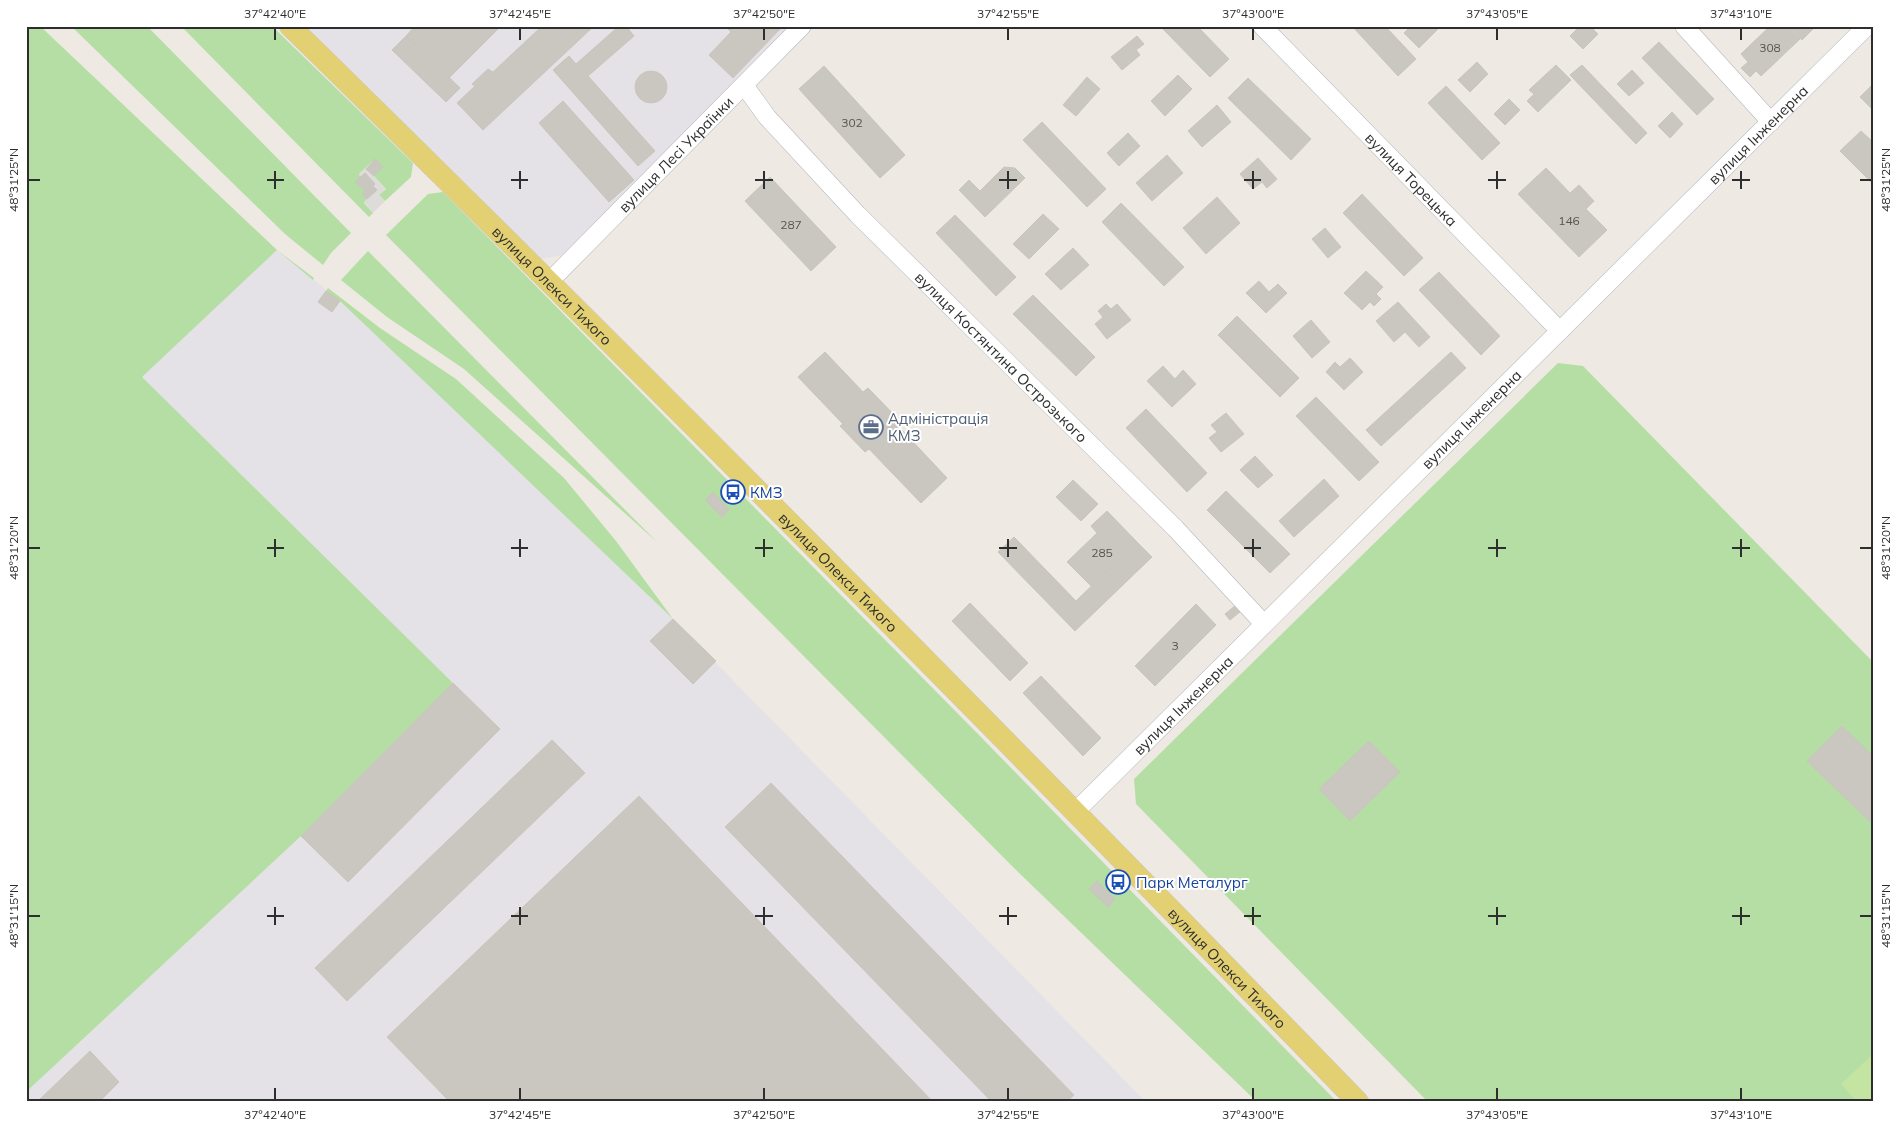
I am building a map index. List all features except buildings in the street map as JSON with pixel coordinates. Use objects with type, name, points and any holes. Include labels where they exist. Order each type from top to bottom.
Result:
[{"type":"main road","name":"вулиця Олекси Тихого","points":[[290,26],[549,282],[1075,812],[1358,1102]]},
{"type":"street","name":"вулиця Лесі Українки","points":[[549,282],[802,26]]},
{"type":"street","name":"вулиця Торецька","points":[[1262,26],[1560,331]]},
{"type":"street","points":[[1684,26],[1770,122]]},
{"type":"street","name":"вулиця Інженерна","points":[[1075,812],[1867,26]]},
{"type":"street","name":"вулиця Костянтина Острозького","points":[[744,85],[767,117],[858,215],[1174,528],[1264,624]]},
{"type":"shaded area","points":[[305,26],[789,26],[563,255],[540,259]]},
{"type":"shaded area","points":[[368,165],[367,169],[386,189],[379,195],[385,201],[373,213],[364,202],[377,190],[373,186],[375,184],[365,173],[361,177],[359,175]]},
{"type":"shaded area","points":[[277,250],[340,301],[673,619],[1146,1102],[26,1102],[26,1092],[301,836],[453,683],[141,377]]},
{"type":"green space","points":[[26,26],[40,26],[277,250],[142,377],[453,683],[301,836],[26,1092]]},
{"type":"green space","points":[[71,26],[147,26],[351,233],[331,253],[323,265],[285,234]]},
{"type":"green space","points":[[181,26],[272,26],[413,163],[411,177],[385,201],[379,195],[386,189],[374,176],[383,167],[375,159],[359,174],[361,177],[355,182],[365,191],[362,194],[367,199],[364,203],[373,213],[369,217]]},
{"type":"green space","points":[[443,192],[977,733],[1337,1102],[1257,1102],[1014,868],[386,235],[428,194]]},
{"type":"green space","points":[[277,250],[314,278],[313,280]]},
{"type":"green space","points":[[368,251],[657,542],[464,369],[387,317],[341,280]]},
{"type":"green space","points":[[328,288],[380,328],[456,379],[564,478],[616,541],[673,619],[340,301],[326,291]]},
{"type":"green space","points":[[1558,363],[1583,366],[1874,663],[1874,1102],[1428,1102],[1136,804],[1134,779]]},
{"type":"green space","points":[[1874,1053],[1874,1102],[1857,1102],[1841,1084]]},
{"type":"place","name":"Адміністрація КМЗ","points":[[871,427]]},
{"type":"place","name":"КМЗ","points":[[733,492]]},
{"type":"place","name":"Парк Металург","points":[[1118,882]]}]
